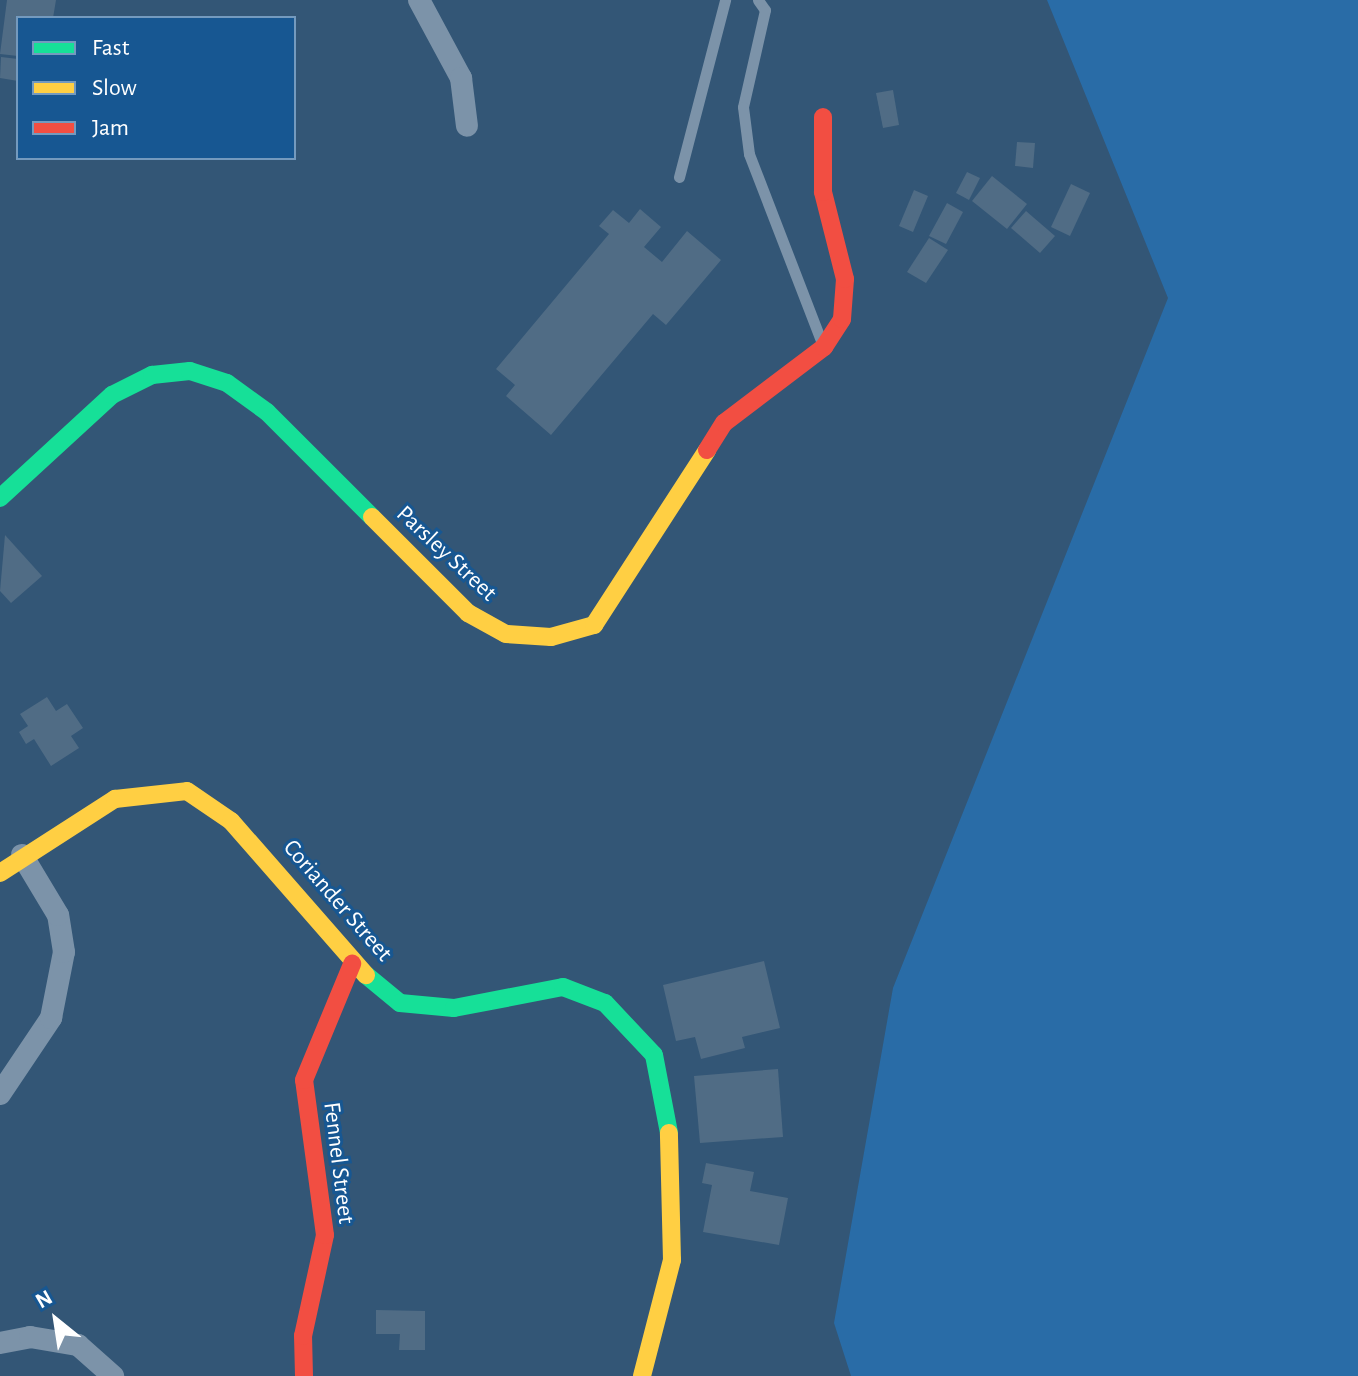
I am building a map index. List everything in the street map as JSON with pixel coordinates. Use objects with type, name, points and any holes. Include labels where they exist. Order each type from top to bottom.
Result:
[{"type":"street","points":[[419,0],[461,78],[467,126]]},
{"type":"street","name":"Parsley Street","points":[[0,498],[112,395],[152,375],[190,371],[227,383],[267,412],[468,613],[506,634],[551,637],[594,625],[724,423],[824,347],[842,319],[845,279],[823,192],[823,117]]},
{"type":"street","name":"Coriander Street","points":[[0,873],[22,855],[115,799],[187,791],[240,831],[352,964],[400,1003],[454,1008],[563,987],[605,1003],[639,1031],[668,1104],[675,1195],[672,1260],[642,1376]]},
{"type":"street","points":[[0,1094],[51,1018],[64,952],[58,915],[22,855]]},
{"type":"street","name":"Fennel Street","points":[[304,1376],[303,1336],[325,1235],[304,1080],[352,964]]},
{"type":"street","points":[[0,1343],[30,1337],[78,1345],[113,1376]]},
{"type":"lane","points":[[679,177],[725,0]]},
{"type":"lane","points":[[758,0],[765,10],[743,107],[749,154],[824,347]]},
{"type":"shaded area","points":[[1047,0],[1358,0],[1358,1376],[851,1376],[834,1323],[893,988],[1168,298]]},
{"type":"building","points":[[7,0],[56,0],[53,16],[16,16],[16,56],[0,54]]},
{"type":"building","points":[[1,57],[16,59],[16,81],[0,78]]},
{"type":"building","points":[[893,90],[899,125],[883,128],[876,93]]},
{"type":"building","points":[[1017,142],[1035,143],[1033,168],[1015,166]]},
{"type":"building","points":[[967,172],[980,178],[969,200],[956,193]]},
{"type":"building","points":[[992,176],[1027,204],[1007,229],[972,201]]},
{"type":"building","points":[[1071,184],[1090,193],[1070,236],[1051,227]]},
{"type":"building","points":[[914,190],[928,196],[913,232],[899,226]]},
{"type":"building","points":[[947,203],[963,212],[946,244],[929,236]]},
{"type":"building","points":[[640,209],[661,227],[644,247],[662,262],[687,231],[721,260],[666,325],[653,314],[551,435],[506,396],[515,385],[496,369],[609,234],[599,226],[613,210],[629,223]]},
{"type":"building","points":[[1026,211],[1055,236],[1040,253],[1011,228]]},
{"type":"building","points":[[929,238],[948,250],[926,283],[907,272]]},
{"type":"building","points":[[5,535],[42,576],[11,603],[0,591]]},
{"type":"building","points":[[47,697],[56,711],[67,704],[83,728],[71,736],[79,748],[51,766],[34,739],[26,744],[19,732],[28,726],[20,714]]},
{"type":"building","points":[[764,961],[780,1028],[742,1037],[745,1048],[701,1059],[695,1037],[676,1041],[663,985]]},
{"type":"building","points":[[778,1069],[783,1137],[700,1143],[694,1076]]},
{"type":"building","points":[[706,1163],[754,1172],[750,1191],[788,1198],[779,1245],[703,1232],[712,1185],[702,1183]]},
{"type":"building","points":[[376,1310],[425,1311],[425,1350],[399,1350],[400,1334],[376,1334]]},
{"type":"traffic: fast","points":[[0,498],[112,395],[152,375],[190,371],[227,383],[267,412],[372,517]]},
{"type":"traffic: fast","points":[[366,975],[400,1003],[454,1008],[563,987],[605,1003],[654,1055],[669,1133]]},
{"type":"traffic: slow","points":[[372,517],[468,613],[506,634],[551,637],[594,625],[707,450]]},
{"type":"traffic: slow","points":[[0,873],[115,799],[187,791],[231,821],[366,975]]},
{"type":"traffic: slow","points":[[642,1376],[672,1260],[669,1133]]},
{"type":"traffic: jam","points":[[707,450],[724,423],[824,347],[842,319],[845,279],[823,192],[823,117]]},
{"type":"traffic: jam","points":[[304,1376],[303,1336],[325,1235],[304,1080],[352,964]]}]
